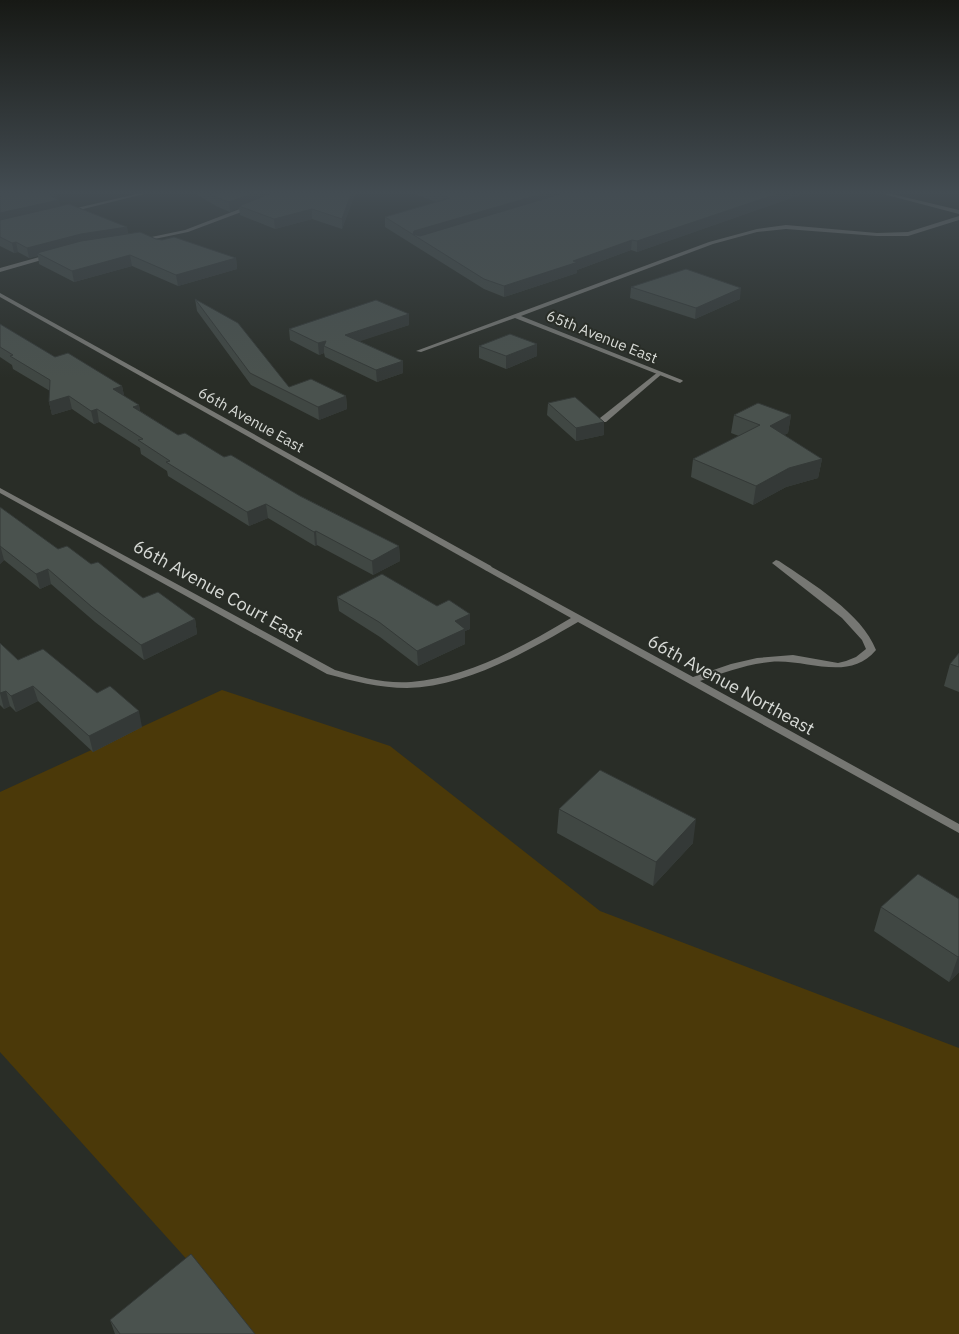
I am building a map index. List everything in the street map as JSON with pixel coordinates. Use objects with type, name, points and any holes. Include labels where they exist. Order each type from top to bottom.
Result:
[{"type":"street","points":[[419,352],[684,253]]},
{"type":"street","points":[[0,270],[53,256]]},
{"type":"street","name":"66th Avenue East","points":[[0,295],[488,568]]},
{"type":"street","name":"65th Avenue East","points":[[516,316],[680,380]]},
{"type":"street","points":[[603,420],[660,373]]},
{"type":"street","name":"66th Avenue Court East","points":[[0,490],[331,672],[385,683],[410,685],[431,682],[501,659],[577,618]]},
{"type":"street","points":[[691,681],[747,662],[781,658],[799,659],[830,666],[844,666],[863,659],[871,650],[871,643],[845,616],[776,563]]},
{"type":"street","name":"66th Avenue Northeast","points":[[488,568],[959,830]]},
{"type":"shaded area","points":[[222,690],[390,746],[600,911],[959,1048],[959,1334],[254,1334],[0,1052],[0,792]]},
{"type":"building","points":[[37,253],[222,253],[236,258],[176,275],[130,255],[72,271]]},
{"type":"building","points":[[443,253],[595,253],[573,261],[578,262],[504,286],[484,279]]},
{"type":"building","points":[[686,269],[741,288],[696,308],[631,287]]},
{"type":"building","points":[[195,299],[238,323],[289,387],[311,379],[346,396],[318,407],[250,373]]},
{"type":"building","points":[[376,300],[409,314],[345,335],[403,361],[376,370],[324,346],[326,341],[318,343],[289,329]]},
{"type":"building","points":[[0,324],[55,357],[68,353],[122,386],[113,389],[139,405],[133,407],[178,435],[185,433],[224,457],[231,455],[300,496],[399,546],[372,561],[316,531],[314,532],[266,504],[247,512],[166,462],[170,461],[138,440],[143,439],[97,409],[91,411],[69,396],[49,402],[50,380],[10,356],[13,355],[0,347]]},
{"type":"building","points":[[510,334],[537,344],[506,356],[479,346]]},
{"type":"building","points":[[575,397],[604,422],[576,428],[548,403]]},
{"type":"building","points":[[758,403],[791,415],[770,426],[822,459],[789,468],[756,486],[693,459],[760,425],[734,415]]},
{"type":"building","points":[[0,507],[58,549],[67,546],[91,564],[98,562],[143,598],[158,592],[195,619],[141,645],[92,607],[48,569],[36,574],[0,546]]},
{"type":"building","points":[[382,574],[437,606],[449,600],[470,614],[455,621],[465,629],[417,651],[379,622],[337,597]]},
{"type":"building","points":[[0,643],[18,660],[43,649],[97,693],[110,686],[139,711],[89,736],[33,686],[11,696],[6,691],[0,693]]},
{"type":"building","points":[[959,653],[959,667],[950,664]]},
{"type":"building","points":[[600,770],[696,819],[656,862],[559,809]]},
{"type":"building","points":[[918,874],[959,899],[958,957],[881,907]]},
{"type":"building","points":[[191,1254],[255,1334],[120,1334],[110,1320]]}]
